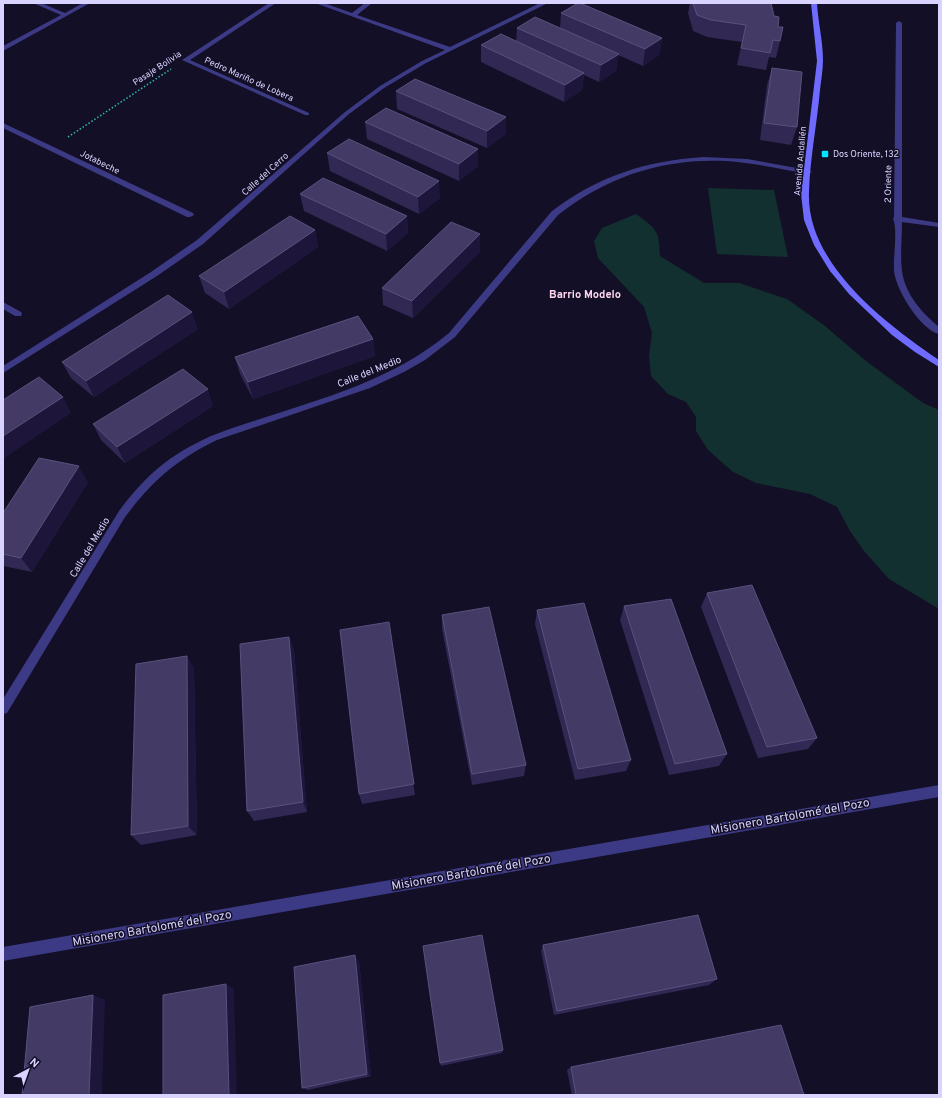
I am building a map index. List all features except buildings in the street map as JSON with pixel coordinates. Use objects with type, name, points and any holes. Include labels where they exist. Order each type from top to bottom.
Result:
[{"type":"main road","name":"Avenida Andalién","points":[[814,3],[815,26],[820,49],[820,61],[805,194],[810,223],[815,238],[833,269],[850,290],[879,319],[901,338],[939,364]]},
{"type":"street","points":[[36,3],[66,15]]},
{"type":"street","points":[[3,49],[87,3]]},
{"type":"street","name":"Pasaje Bolivia","points":[[185,60],[273,3]]},
{"type":"street","points":[[318,3],[448,49]]},
{"type":"street","points":[[353,15],[369,3]]},
{"type":"street","name":"Calle del Cerro","points":[[3,370],[180,256],[218,228],[315,141],[364,100],[400,75],[448,49],[545,3]]},
{"type":"street","name":"2 Oriente","points":[[899,23],[897,262],[901,283],[905,294],[921,316],[939,332]]},
{"type":"street","name":"Pedro Mariño de Lobera","points":[[185,60],[307,114]]},
{"type":"street","name":"Jotabeche","points":[[3,125],[190,215]]},
{"type":"street","name":"Calle del Medio","points":[[3,709],[122,514],[145,485],[174,460],[214,438],[367,386],[420,361],[452,335],[555,213],[568,202],[599,183],[618,175],[654,165],[675,161],[705,159],[749,161],[808,172]]},
{"type":"street","points":[[897,218],[939,225]]},
{"type":"street","points":[[3,305],[18,314]]},
{"type":"street","name":"Misionero Bartolomé del Pozo","points":[[3,954],[939,790]]},
{"type":"path","name":"Pasaje Bolivia","points":[[51,148],[185,60]]},
{"type":"green space","points":[[708,188],[774,190],[788,257],[717,254]]},
{"type":"green space","points":[[636,214],[656,231],[659,241],[660,256],[704,283],[739,283],[787,299],[825,326],[866,361],[923,403],[939,410],[939,609],[889,579],[864,551],[850,531],[837,507],[810,494],[756,483],[733,472],[708,450],[696,431],[696,417],[686,402],[668,394],[651,376],[649,356],[652,333],[644,307],[598,258],[594,241],[602,228]]},
{"type":"place","name":"Dos Oriente, 132","points":[[825,154]]},
{"type":"district","name":"Barrio Modelo","points":[[585,294]]}]
